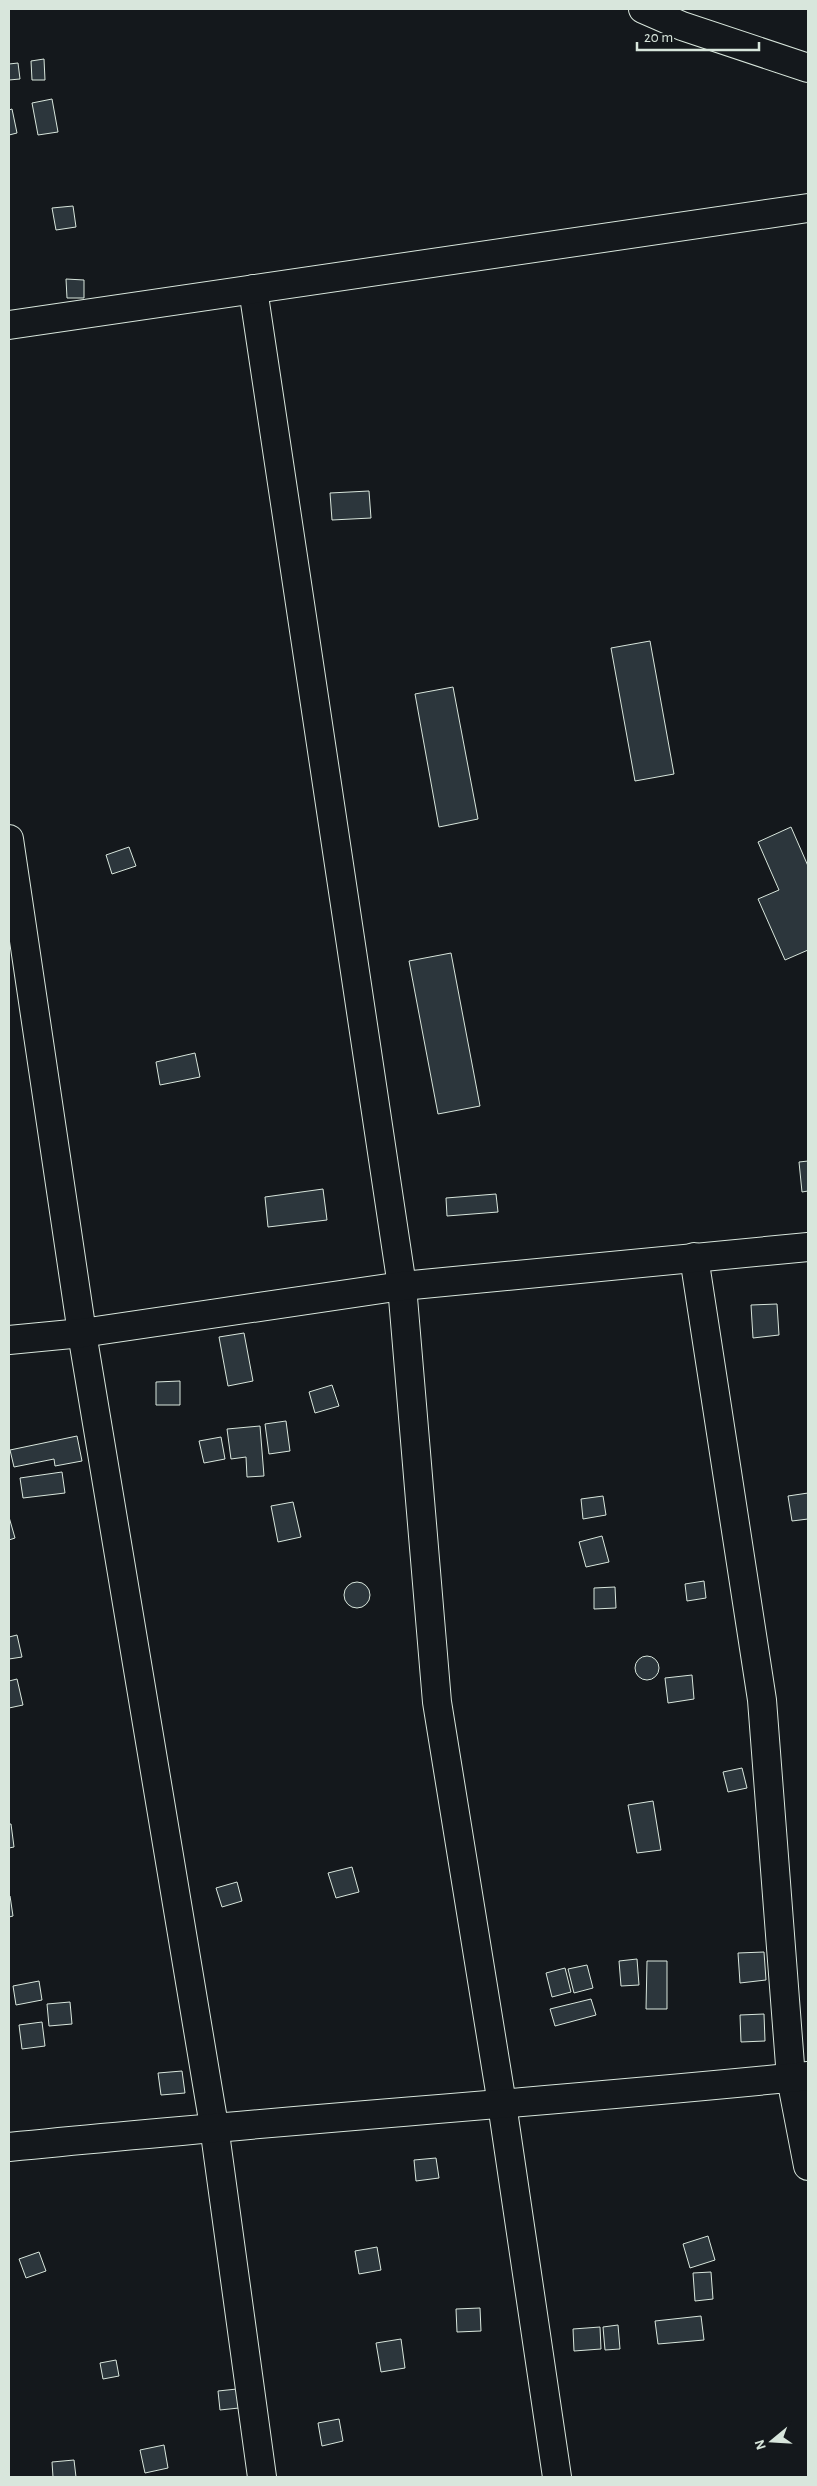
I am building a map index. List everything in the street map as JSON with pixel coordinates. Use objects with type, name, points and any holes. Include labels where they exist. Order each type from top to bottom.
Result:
[{"type":"street","points":[[643,9],[682,26],[808,68]]},
{"type":"street","points":[[9,325],[808,208]]},
{"type":"street","points":[[253,289],[402,1286],[437,1702],[502,2104],[556,2477]]},
{"type":"street","points":[[9,839],[82,1333],[214,2126],[262,2477]]},
{"type":"street","points":[[9,1340],[82,1333],[402,1286],[808,1246]]},
{"type":"street","points":[[694,1257],[762,1700],[808,2166]]},
{"type":"street","points":[[9,2147],[214,2126],[502,2104],[800,2077]]},
{"type":"building","points":[[44,59],[45,80],[32,80],[31,61]]},
{"type":"building","points":[[18,63],[20,79],[9,80],[9,64]]},
{"type":"building","points":[[52,99],[58,132],[38,135],[32,103]]},
{"type":"building","points":[[12,109],[17,133],[9,135],[9,110]]},
{"type":"building","points":[[73,206],[76,227],[56,230],[52,208]]},
{"type":"building","points":[[66,279],[84,280],[84,298],[67,298]]},
{"type":"building","points":[[369,491],[371,518],[332,520],[330,493]]},
{"type":"building","points":[[650,641],[674,774],[635,781],[611,648]]},
{"type":"building","points":[[453,687],[478,819],[439,827],[415,694]]},
{"type":"building","points":[[791,827],[808,866],[808,950],[785,960],[758,899],[779,890],[758,842]]},
{"type":"building","points":[[129,847],[136,866],[112,874],[106,855]]},
{"type":"building","points":[[451,953],[480,1106],[438,1114],[409,961]]},
{"type":"building","points":[[195,1053],[200,1077],[160,1085],[156,1062]]},
{"type":"building","points":[[808,1161],[808,1191],[802,1192],[799,1162]]},
{"type":"building","points":[[323,1189],[327,1220],[268,1227],[265,1197]]},
{"type":"building","points":[[496,1194],[498,1212],[447,1216],[446,1198]]},
{"type":"building","points":[[777,1304],[779,1335],[753,1338],[751,1305]]},
{"type":"building","points":[[244,1333],[253,1381],[228,1386],[219,1337]]},
{"type":"building","points":[[180,1381],[180,1405],[156,1405],[156,1382]]},
{"type":"building","points":[[332,1385],[339,1406],[315,1413],[309,1392]]},
{"type":"building","points":[[286,1421],[290,1451],[269,1454],[265,1424]]},
{"type":"building","points":[[260,1426],[264,1476],[247,1477],[246,1457],[231,1459],[227,1429]]},
{"type":"building","points":[[77,1436],[82,1461],[55,1466],[54,1459],[14,1467],[10,1450]]},
{"type":"building","points":[[221,1437],[225,1459],[204,1463],[199,1441]]},
{"type":"building","points":[[62,1472],[65,1493],[23,1498],[20,1478]]},
{"type":"building","points":[[808,1493],[808,1519],[792,1521],[788,1496]]},
{"type":"building","points":[[603,1496],[606,1515],[583,1519],[581,1499]]},
{"type":"building","points":[[293,1502],[301,1537],[278,1542],[271,1506]]},
{"type":"building","points":[[9,1517],[15,1538],[9,1540]]},
{"type":"building","points":[[602,1536],[609,1562],[586,1567],[579,1542]]},
{"type":"building","points":[[704,1581],[706,1598],[687,1601],[685,1584]]},
{"type":"building","points":[[357,1582],[366,1586],[370,1595],[366,1604],[357,1608],[348,1604],[344,1595],[348,1586]]},
{"type":"building","points":[[615,1587],[616,1608],[594,1609],[594,1588]]},
{"type":"building","points":[[17,1635],[22,1657],[9,1659],[9,1637]]},
{"type":"building","points":[[647,1656],[655,1660],[659,1668],[655,1676],[647,1680],[639,1676],[635,1668],[639,1660]]},
{"type":"building","points":[[692,1675],[694,1699],[668,1703],[665,1678]]},
{"type":"building","points":[[17,1679],[23,1705],[9,1708],[9,1681]]},
{"type":"building","points":[[742,1768],[747,1788],[728,1792],[723,1772]]},
{"type":"building","points":[[653,1801],[661,1850],[637,1853],[628,1805]]},
{"type":"building","points":[[9,1824],[11,1824],[14,1847],[9,1848]]},
{"type":"building","points":[[352,1867],[359,1892],[336,1898],[328,1873]]},
{"type":"building","points":[[237,1882],[242,1901],[222,1907],[216,1888]]},
{"type":"building","points":[[9,1897],[13,1916],[9,1917]]},
{"type":"building","points":[[764,1952],[766,1980],[740,1983],[738,1953]]},
{"type":"building","points":[[637,1959],[639,1985],[621,1986],[619,1961]]},
{"type":"building","points":[[647,1961],[667,1961],[667,2009],[646,2009]]},
{"type":"building","points":[[587,1965],[593,1988],[574,1993],[568,1969]]},
{"type":"building","points":[[565,1968],[571,1992],[552,1997],[546,1973]]},
{"type":"building","points":[[39,1981],[42,2000],[16,2005],[13,1986]]},
{"type":"building","points":[[591,1999],[596,2015],[555,2026],[550,2009]]},
{"type":"building","points":[[70,2002],[72,2024],[49,2026],[47,2004]]},
{"type":"building","points":[[764,2014],[765,2041],[741,2042],[740,2015]]},
{"type":"building","points":[[42,2022],[45,2046],[22,2049],[19,2025]]},
{"type":"building","points":[[182,2071],[185,2093],[161,2095],[158,2073]]},
{"type":"building","points":[[436,2158],[439,2178],[416,2181],[414,2160]]},
{"type":"building","points":[[708,2236],[715,2260],[690,2268],[683,2244]]},
{"type":"building","points":[[377,2247],[381,2270],[359,2274],[355,2251]]},
{"type":"building","points":[[39,2252],[46,2271],[26,2278],[19,2259]]},
{"type":"building","points":[[711,2272],[713,2299],[695,2301],[693,2273]]},
{"type":"building","points":[[480,2308],[481,2331],[457,2332],[456,2309]]},
{"type":"building","points":[[701,2316],[704,2340],[658,2344],[655,2321]]},
{"type":"building","points":[[618,2325],[620,2349],[605,2350],[603,2327]]},
{"type":"building","points":[[600,2327],[601,2349],[574,2351],[573,2329]]},
{"type":"building","points":[[401,2339],[405,2368],[381,2372],[376,2343]]},
{"type":"building","points":[[116,2360],[119,2376],[103,2379],[100,2363]]},
{"type":"building","points":[[237,2389],[239,2408],[220,2410],[218,2391]]},
{"type":"building","points":[[339,2419],[343,2441],[322,2446],[318,2423]]},
{"type":"building","points":[[164,2445],[168,2468],[145,2473],[140,2450]]},
{"type":"building","points":[[74,2460],[76,2477],[53,2477],[52,2462]]}]
